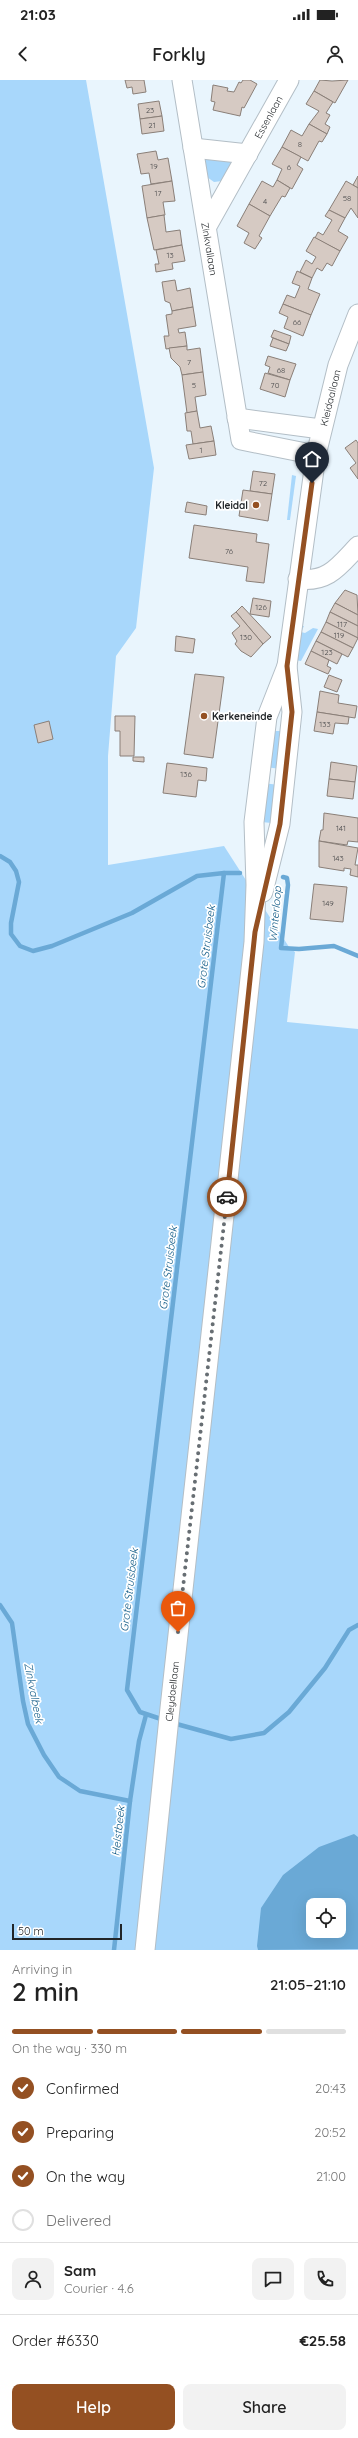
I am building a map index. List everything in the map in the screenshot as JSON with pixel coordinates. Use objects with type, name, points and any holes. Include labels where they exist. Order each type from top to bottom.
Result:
[{"type":"street","name":"Zinkvallaan","points":[[182,80],[241,440],[316,455]]},
{"type":"street","name":"Essenlaan","points":[[207,226],[290,80]]},
{"type":"street","points":[[193,148],[248,154]]},
{"type":"street","name":"Kleidaallaan","points":[[298,579],[321,429],[338,365],[358,314]]},
{"type":"street","points":[[237,418],[321,429]]},
{"type":"street","points":[[255,932],[280,824],[292,712],[287,666],[298,579],[306,580],[329,576],[358,546]]},
{"type":"street","points":[[255,932],[255,814],[267,717],[287,666]]},
{"type":"street","name":"Cleydaellaan","points":[[145,1950],[167,1732],[255,932]]},
{"type":"shaded area","points":[[0,80],[86,80],[154,468],[136,628],[116,656],[108,756],[108,865],[224,846],[289,947],[295,952],[287,1022],[358,1029],[358,1950],[0,1950]]},
{"type":"shaded area","points":[[206,156],[230,160],[231,165],[222,181],[214,182],[207,177],[204,161]]},
{"type":"shaded area","points":[[292,475],[296,476],[290,520],[287,520]]},
{"type":"shaded area","points":[[301,626],[304,626],[301,632],[305,633],[313,628],[318,629],[301,661],[295,660]]},
{"type":"shaded area","points":[[272,731],[281,731],[281,769],[265,767]]},
{"type":"shaded area","points":[[263,783],[279,785],[272,823],[261,822]]},
{"type":"shaded area","points":[[354,1834],[358,1837],[358,1949],[258,1950],[257,1946],[261,1908],[283,1875],[319,1847]]},
{"type":"building","points":[[125,80],[144,80],[146,92],[133,94],[132,87],[127,88]]},
{"type":"building","points":[[243,80],[250,80],[257,84],[244,108],[242,107],[240,116],[213,110],[215,102],[211,101],[213,85],[228,88],[227,91],[234,92],[239,82],[241,83]]},
{"type":"building","points":[[320,80],[348,80],[335,103],[314,91]]},
{"type":"building","points":[[314,91],[333,102],[326,113],[330,115],[325,124],[330,127],[327,134],[309,124],[319,111],[306,104]]},
{"type":"building","points":[[159,101],[162,116],[140,119],[138,104]]},
{"type":"building","points":[[162,116],[164,131],[142,134],[140,119]]},
{"type":"building","points":[[309,124],[327,134],[322,142],[319,141],[308,161],[282,147],[291,130],[302,136]]},
{"type":"building","points":[[282,147],[301,157],[297,165],[303,169],[292,189],[277,180],[282,169],[272,164]]},
{"type":"building","points":[[156,151],[158,160],[168,158],[172,181],[151,184],[149,173],[141,174],[137,154]]},
{"type":"building","points":[[358,176],[358,188],[353,185]]},
{"type":"building","points":[[277,180],[290,188],[285,197],[282,196],[270,216],[249,204],[262,181],[273,187]]},
{"type":"building","points":[[172,181],[175,201],[163,202],[165,215],[147,218],[142,186]]},
{"type":"building","points":[[346,181],[358,188],[358,218],[351,208],[345,218],[329,210]]},
{"type":"building","points":[[249,204],[270,216],[259,236],[262,238],[255,249],[244,243],[249,233],[237,226]]},
{"type":"building","points":[[329,210],[345,218],[338,231],[348,237],[340,251],[315,238],[318,232],[323,235],[332,220],[325,216]]},
{"type":"building","points":[[164,215],[166,232],[180,230],[182,245],[154,250],[147,218]]},
{"type":"building","points":[[314,237],[340,251],[332,266],[327,263],[322,271],[317,268],[312,278],[300,272],[306,260],[312,264],[316,257],[306,251]]},
{"type":"building","points":[[182,245],[185,261],[172,263],[173,269],[156,272],[155,264],[159,264],[156,250]]},
{"type":"building","points":[[297,271],[312,278],[308,289],[320,294],[311,315],[283,304],[287,295],[295,298],[300,286],[292,283]]},
{"type":"building","points":[[175,280],[177,291],[190,288],[193,307],[172,311],[170,303],[165,301],[162,282]]},
{"type":"building","points":[[283,304],[311,315],[303,336],[284,328],[288,317],[279,313]]},
{"type":"building","points":[[193,307],[196,326],[178,329],[179,333],[185,332],[187,346],[166,349],[164,336],[169,336],[166,315],[172,314],[172,311]]},
{"type":"building","points":[[274,330],[291,336],[289,344],[271,337]]},
{"type":"building","points":[[273,338],[289,344],[286,351],[270,346]]},
{"type":"building","points":[[187,346],[187,350],[200,348],[203,372],[182,375],[180,367],[171,358],[169,348]]},
{"type":"building","points":[[268,356],[296,364],[290,380],[268,373],[270,367],[265,365]]},
{"type":"building","points":[[203,372],[206,395],[195,397],[197,411],[187,413],[182,375]]},
{"type":"building","points":[[265,373],[290,380],[285,397],[260,389]]},
{"type":"building","points":[[197,411],[200,428],[211,426],[214,441],[193,444],[191,431],[187,431],[185,413]]},
{"type":"building","points":[[356,440],[358,443],[358,479],[350,468],[356,463],[345,448]]},
{"type":"building","points":[[214,441],[216,455],[189,459],[186,445]]},
{"type":"building","points":[[253,471],[275,474],[272,494],[250,491]]},
{"type":"building","name":"Kleidal","points":[[243,490],[272,494],[268,521],[239,516]]},
{"type":"building","points":[[187,502],[207,506],[206,515],[185,512]]},
{"type":"building","points":[[194,525],[257,534],[256,542],[269,544],[264,583],[246,581],[248,567],[189,558]]},
{"type":"building","points":[[345,590],[357,595],[358,615],[335,603]]},
{"type":"building","points":[[253,598],[271,601],[269,617],[250,614]]},
{"type":"building","points":[[335,603],[358,615],[358,626],[330,612]]},
{"type":"building","points":[[242,606],[271,637],[263,644],[236,612]]},
{"type":"building","points":[[236,612],[263,644],[251,657],[241,651],[235,644],[237,641],[232,633],[240,626],[231,616]]},
{"type":"building","points":[[330,612],[358,626],[358,638],[326,622]]},
{"type":"building","points":[[326,622],[358,638],[353,648],[321,632]]},
{"type":"building","points":[[321,632],[353,648],[348,657],[316,641]]},
{"type":"building","points":[[176,636],[195,639],[193,653],[175,651]]},
{"type":"building","points":[[316,641],[342,654],[337,664],[311,651]]},
{"type":"building","points":[[311,651],[329,660],[327,666],[331,668],[328,674],[305,664]]},
{"type":"building","name":"Kerkeneinde","points":[[195,674],[224,677],[213,758],[184,754]]},
{"type":"building","points":[[329,675],[342,680],[337,692],[324,687]]},
{"type":"building","points":[[320,691],[339,695],[338,703],[357,706],[355,718],[317,712]]},
{"type":"building","points":[[317,712],[349,717],[348,724],[335,723],[333,734],[314,731]]},
{"type":"building","points":[[115,716],[135,716],[134,756],[120,756],[120,731],[115,731]]},
{"type":"building","points":[[49,721],[53,739],[38,743],[34,725]]},
{"type":"building","points":[[133,757],[144,757],[144,762],[133,761]]},
{"type":"building","points":[[331,762],[357,766],[355,782],[329,779]]},
{"type":"building","points":[[167,763],[207,768],[206,781],[198,780],[196,797],[163,793]]},
{"type":"building","points":[[329,779],[355,782],[353,799],[327,796]]},
{"type":"building","points":[[324,813],[358,818],[358,842],[348,841],[347,845],[319,841],[321,830],[323,830]]},
{"type":"building","points":[[319,841],[358,848],[355,865],[358,865],[358,877],[350,875],[351,869],[344,868],[344,871],[319,867]]},
{"type":"building","points":[[314,884],[347,887],[343,922],[310,919]]},
{"type":"waterway","name":"Grote Struisbeek","points":[[0,856],[10,862],[16,871],[19,882],[11,923],[11,934],[20,946],[33,951],[52,946],[132,913],[197,876],[224,873],[127,1690],[140,1712],[164,1720]]},
{"type":"waterway","name":"Winterloop","points":[[224,873],[240,873]]},
{"type":"waterway","name":"Winterloop","points":[[283,877],[287,878],[288,885],[281,948],[299,949],[334,946],[358,956]]},
{"type":"waterway","name":"Zinkvalbeek","points":[[0,1605],[12,1623],[23,1701],[28,1724],[44,1755],[59,1777],[80,1791],[130,1801]]},
{"type":"waterway","name":"Grote Struisbeek","points":[[173,1723],[231,1739],[264,1733],[289,1712],[325,1668],[349,1630],[358,1625]]},
{"type":"waterway","name":"Helstbeek","points":[[114,1950],[130,1801],[139,1741],[146,1715]]},
{"type":"way so far","points":[[178,1632],[227,1197]]},
{"type":"place","name":"Kleidal","points":[[256,505]]},
{"type":"place","name":"Kerkeneinde","points":[[204,716]]},
{"type":"route","points":[[227,1197],[255,932],[265,881],[280,824],[292,712],[287,666],[312,483]]}]
